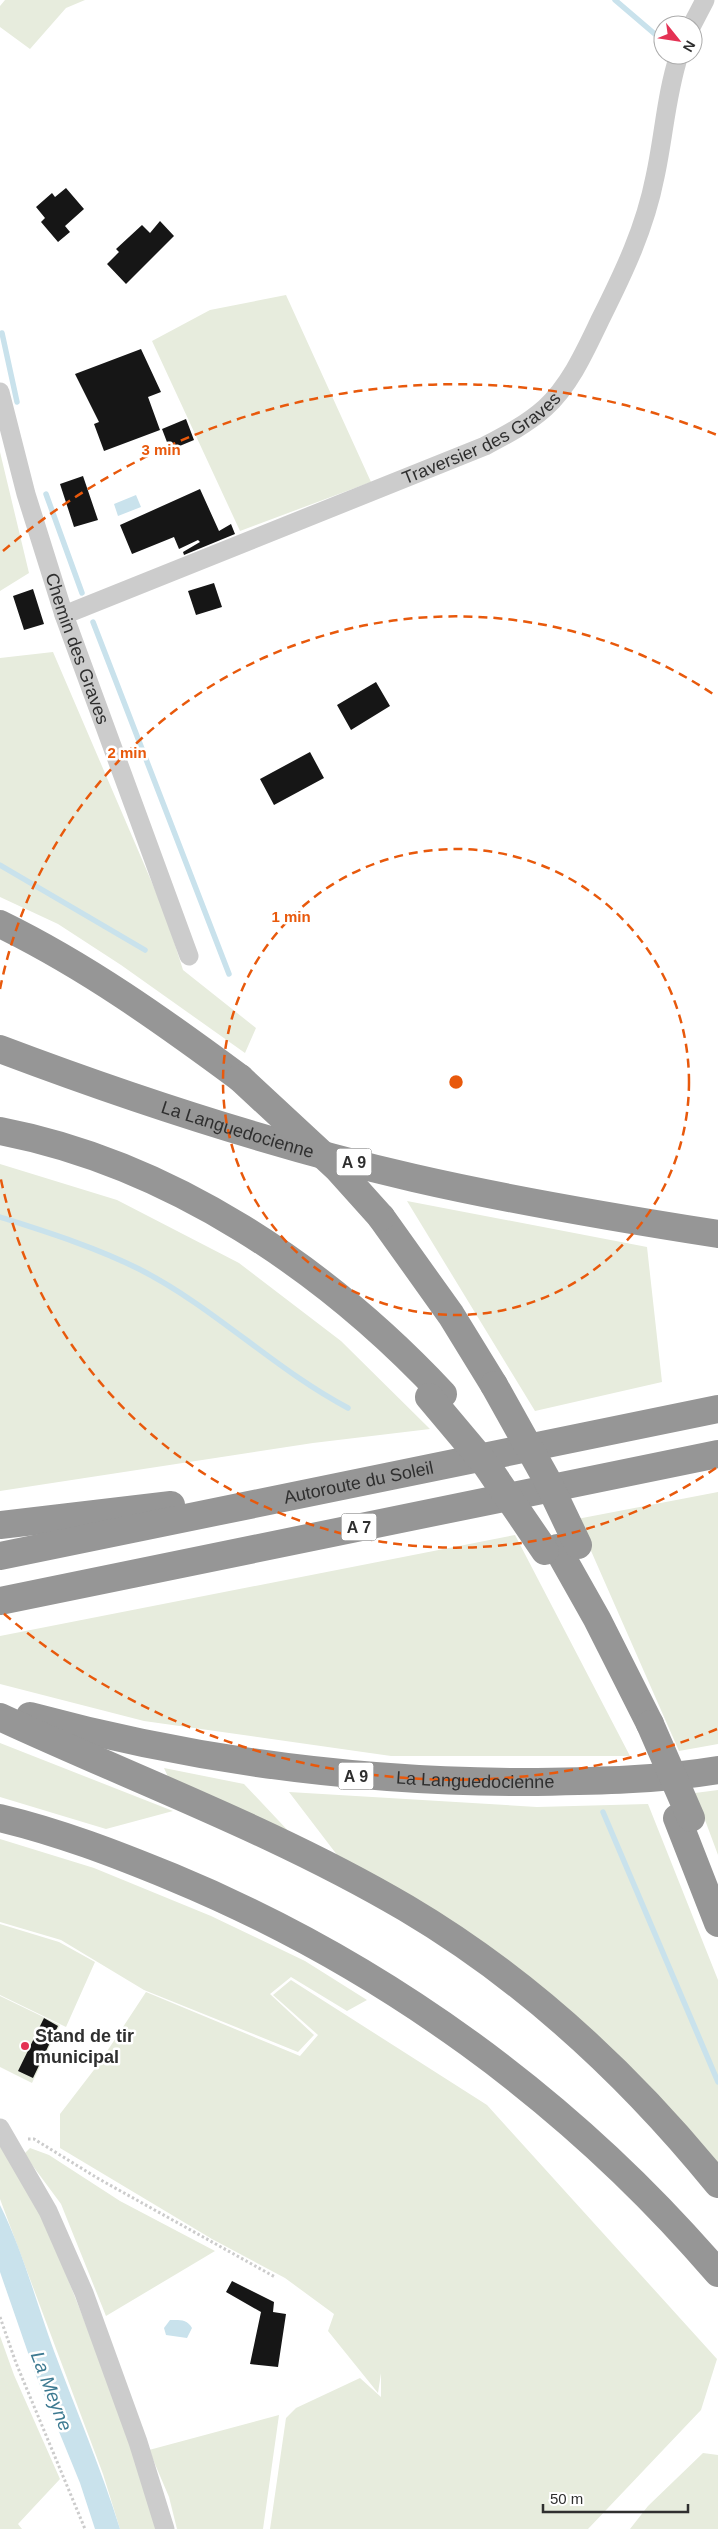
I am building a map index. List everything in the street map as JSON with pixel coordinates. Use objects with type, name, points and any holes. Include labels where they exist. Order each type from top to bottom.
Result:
[{"type":"highway","points":[[0,924],[74,963],[127,996],[240,1078],[325,1156],[381,1217],[452,1315],[494,1384],[546,1478],[560,1548],[602,1653],[644,1725],[684,1818],[718,1887]]},
{"type":"highway","name":"La Languedocienne","points":[[0,1049],[164,1107],[275,1142],[404,1175],[574,1211],[718,1234]]},
{"type":"highway","points":[[0,1131],[64,1148],[139,1175],[188,1199],[268,1245],[318,1280],[363,1316],[509,1474],[560,1548],[638,1700],[644,1725]]},
{"type":"highway","points":[[0,1144],[68,1162],[118,1180],[222,1231],[272,1263],[327,1303],[436,1395]]},
{"type":"highway","name":"Autoroute du Soleil","points":[[0,1556],[718,1409]]},
{"type":"highway","name":"A 7","points":[[0,1601],[718,1454]]},
{"type":"highway","points":[[0,1525],[358,1482]]},
{"type":"highway","name":"La Languedocienne","points":[[0,1708],[112,1737],[201,1755],[252,1764],[374,1777],[470,1781],[602,1781],[718,1770]]},
{"type":"highway","points":[[0,1717],[293,1848],[356,1880],[445,1933],[524,1991],[610,2065],[656,2112],[718,2184]]},
{"type":"highway","points":[[0,1818],[118,1855],[204,1890],[273,1923],[358,1970],[488,2057],[560,2114],[614,2161],[680,2229],[718,2273]]},
{"type":"highway","points":[[684,1818],[718,1922]]},
{"type":"street","points":[[697,15],[705,0]]},
{"type":"street","name":"Traversier des Graves","points":[[64,615],[485,446],[522,426],[546,407],[569,378],[590,341],[629,262],[644,221],[656,177],[670,84],[676,65]]},
{"type":"street","name":"Chemin des Graves","points":[[0,392],[26,494],[64,615],[189,956]]},
{"type":"street","points":[[0,2128],[48,2211],[84,2293],[138,2442],[165,2529]]},
{"type":"path","points":[[11,2149],[19,2141],[34,2139],[99,2179],[275,2277]]},
{"type":"path","points":[[0,2317],[16,2363],[84,2529]]},
{"type":"shaded area","points":[[5,0],[85,0],[66,8],[30,49],[0,27],[0,6]]},
{"type":"shaded area","points":[[286,295],[371,482],[240,531],[152,341],[210,310]]},
{"type":"shaded area","points":[[0,452],[29,573],[0,591]]},
{"type":"shaded area","points":[[53,652],[165,913],[183,970],[256,1028],[245,1053],[121,965],[58,924],[0,897],[0,658]]},
{"type":"shaded area","points":[[0,1164],[117,1200],[239,1263],[341,1341],[430,1429],[313,1443],[0,1491]]},
{"type":"shaded area","points":[[407,1201],[647,1247],[662,1382],[535,1411]]},
{"type":"shaded area","points":[[718,1492],[718,1744],[679,1751],[577,1519]]},
{"type":"shaded area","points":[[515,1535],[630,1756],[391,1756],[144,1721],[0,1684],[0,1636]]},
{"type":"shaded area","points":[[0,1743],[173,1811],[106,1829],[0,1797]]},
{"type":"shaded area","points":[[164,1768],[244,1784],[293,1836],[169,1779]]},
{"type":"shaded area","points":[[718,1790],[718,1855],[695,1793]]},
{"type":"shaded area","points":[[289,1792],[537,1807],[648,1804],[718,1980],[718,2170],[655,2097],[478,1939],[344,1864]]},
{"type":"shaded area","points":[[0,1839],[94,1868],[211,1916],[305,1961],[367,2000],[347,2011],[291,1977],[270,1994],[314,2035],[298,2052],[144,1990],[61,1940],[0,1922]]},
{"type":"shaded area","points":[[0,1924],[59,1942],[95,1962],[66,2027],[0,1995]]},
{"type":"shaded area","points":[[291,1980],[487,2105],[717,2359],[701,2410],[588,2529],[270,2529],[286,2418],[296,2408],[360,2378],[381,2397],[381,2373],[378,2393],[328,2331],[334,2314],[285,2278],[212,2239],[60,2148],[60,2114],[100,2062],[146,1992],[300,2056],[318,2035],[273,1995]]},
{"type":"shaded area","name":"Stand de tir municipal","points":[[0,1996],[60,2025],[32,2083],[0,2067]]},
{"type":"shaded area","points":[[0,2144],[39,2205],[129,2435],[159,2529],[120,2529],[103,2474],[0,2199]]},
{"type":"shaded area","points":[[30,2148],[49,2155],[120,2201],[215,2251],[106,2316],[61,2204],[24,2154]]},
{"type":"shaded area","points":[[0,2336],[14,2375],[60,2479],[18,2524],[22,2529],[0,2529]]},
{"type":"shaded area","points":[[279,2415],[263,2529],[177,2529],[169,2497],[149,2450]]},
{"type":"shaded area","points":[[703,2453],[718,2455],[718,2529],[630,2529],[648,2506]]},
{"type":"water","points":[[136,495],[141,507],[118,516],[114,504]]},
{"type":"water","name":"La Meyne","points":[[0,2205],[22,2258],[54,2351],[97,2461],[120,2529],[95,2529],[80,2483],[35,2373],[0,2272]]},
{"type":"water","points":[[170,2320],[183,2321],[190,2325],[192,2328],[187,2338],[166,2335],[164,2328]]},
{"type":"building","points":[[66,188],[84,209],[65,226],[70,232],[58,242],[41,222],[45,218],[36,207],[52,193],[55,197]]},
{"type":"building","points":[[160,221],[174,236],[126,284],[107,264],[119,252],[116,249],[142,225],[150,233]]},
{"type":"building","points":[[141,349],[161,392],[148,397],[160,430],[104,451],[94,424],[99,422],[75,374]]},
{"type":"building","points":[[186,419],[194,440],[170,450],[162,429]]},
{"type":"building","points":[[83,476],[98,520],[74,527],[60,484]]},
{"type":"building","points":[[200,489],[219,531],[231,524],[235,534],[184,555],[183,552],[200,542],[198,540],[179,549],[174,537],[132,554],[120,525]]},
{"type":"building","points":[[214,583],[222,607],[196,615],[188,591]]},
{"type":"building","points":[[33,589],[44,624],[24,630],[13,596]]},
{"type":"building","points":[[376,682],[390,706],[351,730],[337,705]]},
{"type":"building","points":[[310,752],[324,778],[274,805],[260,779]]},
{"type":"building","points":[[44,2018],[58,2026],[33,2078],[18,2071]]},
{"type":"building","points":[[232,2281],[274,2302],[273,2312],[286,2314],[278,2367],[250,2364],[261,2312],[226,2292]]},
{"type":"waterway","points":[[615,0],[653,32]]},
{"type":"waterway","points":[[2,333],[17,402]]},
{"type":"waterway","points":[[46,494],[82,593]]},
{"type":"waterway","points":[[93,622],[229,974]]},
{"type":"waterway","points":[[0,865],[145,950]]},
{"type":"waterway","points":[[0,1217],[88,1247],[139,1269],[193,1301],[295,1375],[348,1408]]},
{"type":"waterway","points":[[603,1812],[718,2082]]},
{"type":"place","name":"Stand de tir municipal","points":[[25,2046]]}]
